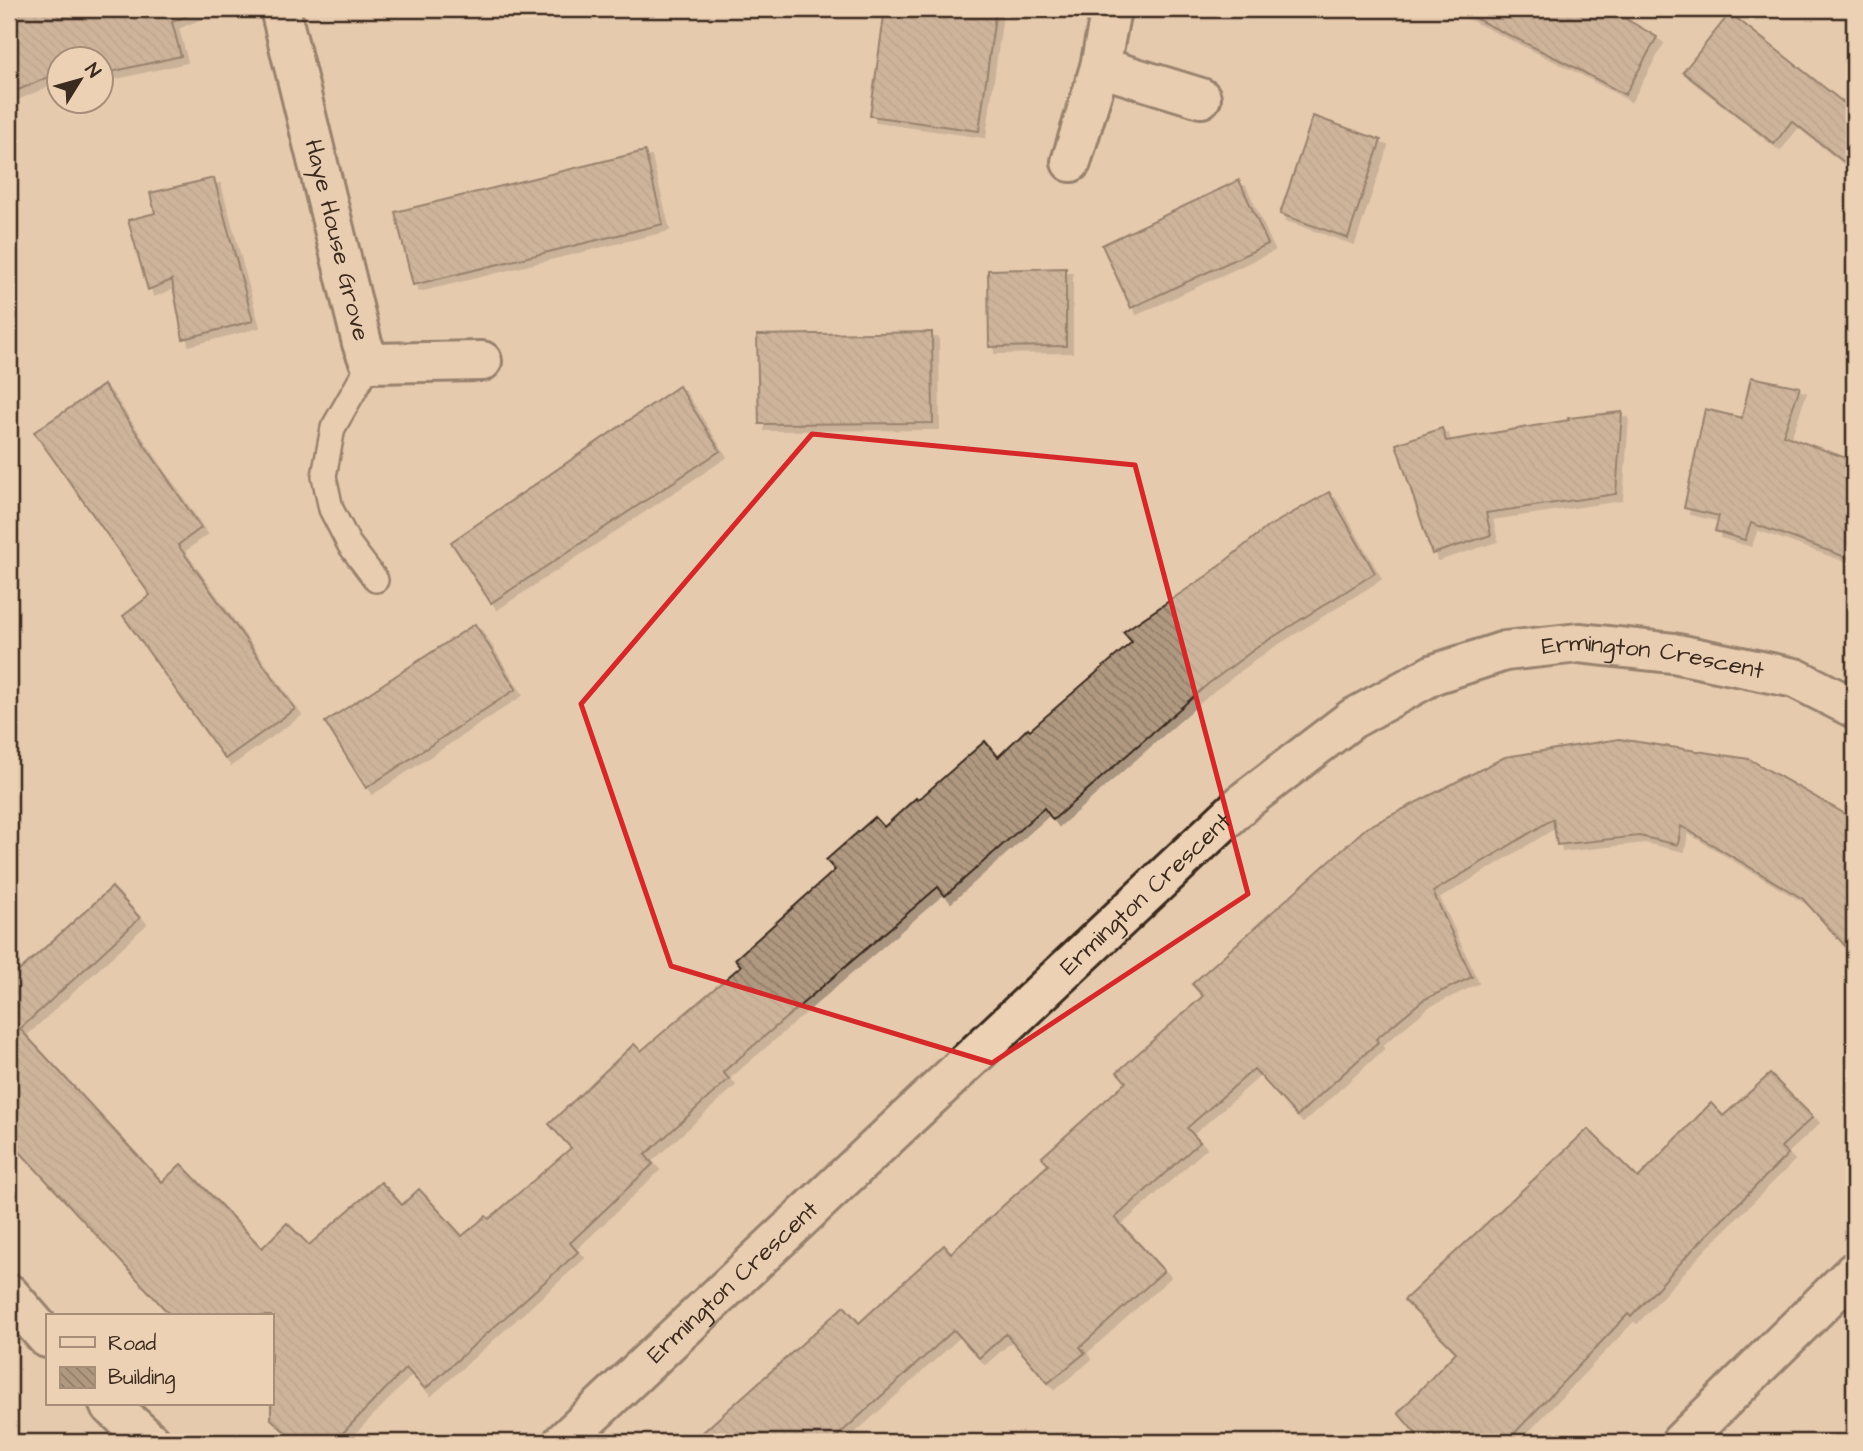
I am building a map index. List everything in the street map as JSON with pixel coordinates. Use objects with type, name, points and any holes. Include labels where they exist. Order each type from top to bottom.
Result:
[{"type":"street","name":"Haye House Grove","points":[[280,9],[362,343],[370,363],[482,361]]},
{"type":"street","points":[[1071,162],[1100,67],[1111,9]]},
{"type":"street","points":[[1100,67],[1201,98]]},
{"type":"street","name":"Ermington Crescent","points":[[563,1442],[1246,800],[1352,719],[1434,674],[1505,651],[1579,643],[1673,653],[1795,678],[1854,708]]},
{"type":"street","points":[[1681,1442],[1854,1272]]},
{"type":"street","points":[[9,1294],[46,1337]]},
{"type":"street","points":[[111,1406],[151,1442]]},
{"type":"lane","points":[[370,363],[333,428],[324,476],[331,509],[349,544],[376,580]]},
{"type":"highlighted area","points":[[812,434],[1135,465],[1248,894],[992,1063],[671,966],[581,704]]},
{"type":"building","points":[[31,9],[55,9],[59,18],[82,12],[81,9],[202,9],[172,22],[181,56],[116,71],[116,46],[46,46],[46,78],[9,94],[9,18]]},
{"type":"building","points":[[885,9],[996,9],[979,131],[870,116]]},
{"type":"building","points":[[1456,9],[1609,9],[1657,37],[1625,95]]},
{"type":"building","points":[[1730,13],[1854,111],[1854,170],[1792,121],[1774,144],[1683,72]]},
{"type":"building","points":[[1313,116],[1381,140],[1348,238],[1280,214]]},
{"type":"building","points":[[645,151],[663,224],[413,285],[395,212]]},
{"type":"building","points":[[214,178],[253,321],[183,339],[172,280],[148,290],[128,220],[155,213],[150,193]]},
{"type":"building","points":[[1239,180],[1268,244],[1131,308],[1102,245]]},
{"type":"building","points":[[1066,268],[1066,346],[989,347],[988,270]]},
{"type":"building","points":[[932,332],[933,423],[759,424],[757,335]]},
{"type":"building","points":[[1751,377],[1800,387],[1783,435],[1854,461],[1854,560],[1751,523],[1745,540],[1715,531],[1719,516],[1684,508],[1705,409],[1742,418]]},
{"type":"building","points":[[104,385],[201,528],[178,545],[295,709],[225,759],[123,616],[150,595],[34,432]]},
{"type":"building","points":[[679,386],[720,451],[491,603],[451,542]]},
{"type":"building","points":[[1622,412],[1616,494],[1486,513],[1491,535],[1432,554],[1396,444],[1442,428],[1446,441],[1569,420],[1568,418]]},
{"type":"building","points":[[1329,492],[1375,573],[1259,646],[1208,684],[1053,820],[1044,808],[945,896],[938,887],[723,1072],[729,1079],[645,1155],[653,1164],[570,1243],[578,1252],[425,1389],[406,1368],[334,1442],[296,1442],[271,1419],[273,1314],[169,1314],[9,1140],[9,980],[112,887],[140,918],[20,1029],[162,1182],[181,1164],[262,1248],[287,1223],[309,1245],[381,1182],[402,1205],[419,1189],[462,1236],[486,1216],[489,1219],[571,1148],[549,1124],[634,1044],[641,1051],[741,966],[735,959],[835,870],[826,860],[875,817],[884,827],[985,741],[998,757],[1028,728],[1030,730],[1132,642],[1123,632],[1208,575],[1266,528]]},
{"type":"building","points":[[475,624],[516,689],[366,788],[325,722]]},
{"type":"building","points":[[1619,739],[1749,759],[1854,819],[1854,956],[1803,899],[1681,826],[1678,845],[1639,836],[1557,845],[1553,819],[1433,892],[1472,977],[1423,1000],[1376,1039],[1378,1042],[1297,1116],[1254,1069],[1187,1128],[1200,1142],[1115,1218],[1164,1271],[1080,1347],[1085,1353],[1048,1383],[1006,1334],[979,1358],[954,1330],[831,1442],[692,1442],[844,1306],[859,1323],[944,1245],[951,1253],[1048,1165],[1042,1157],[1126,1082],[1117,1072],[1203,996],[1192,984],[1366,828],[1505,757]]},
{"type":"building","points":[[1770,1074],[1813,1117],[1781,1147],[1788,1154],[1696,1246],[1631,1317],[1628,1314],[1506,1442],[1423,1442],[1398,1413],[1456,1352],[1404,1300],[1588,1129],[1638,1178],[1711,1103],[1723,1116]]}]
